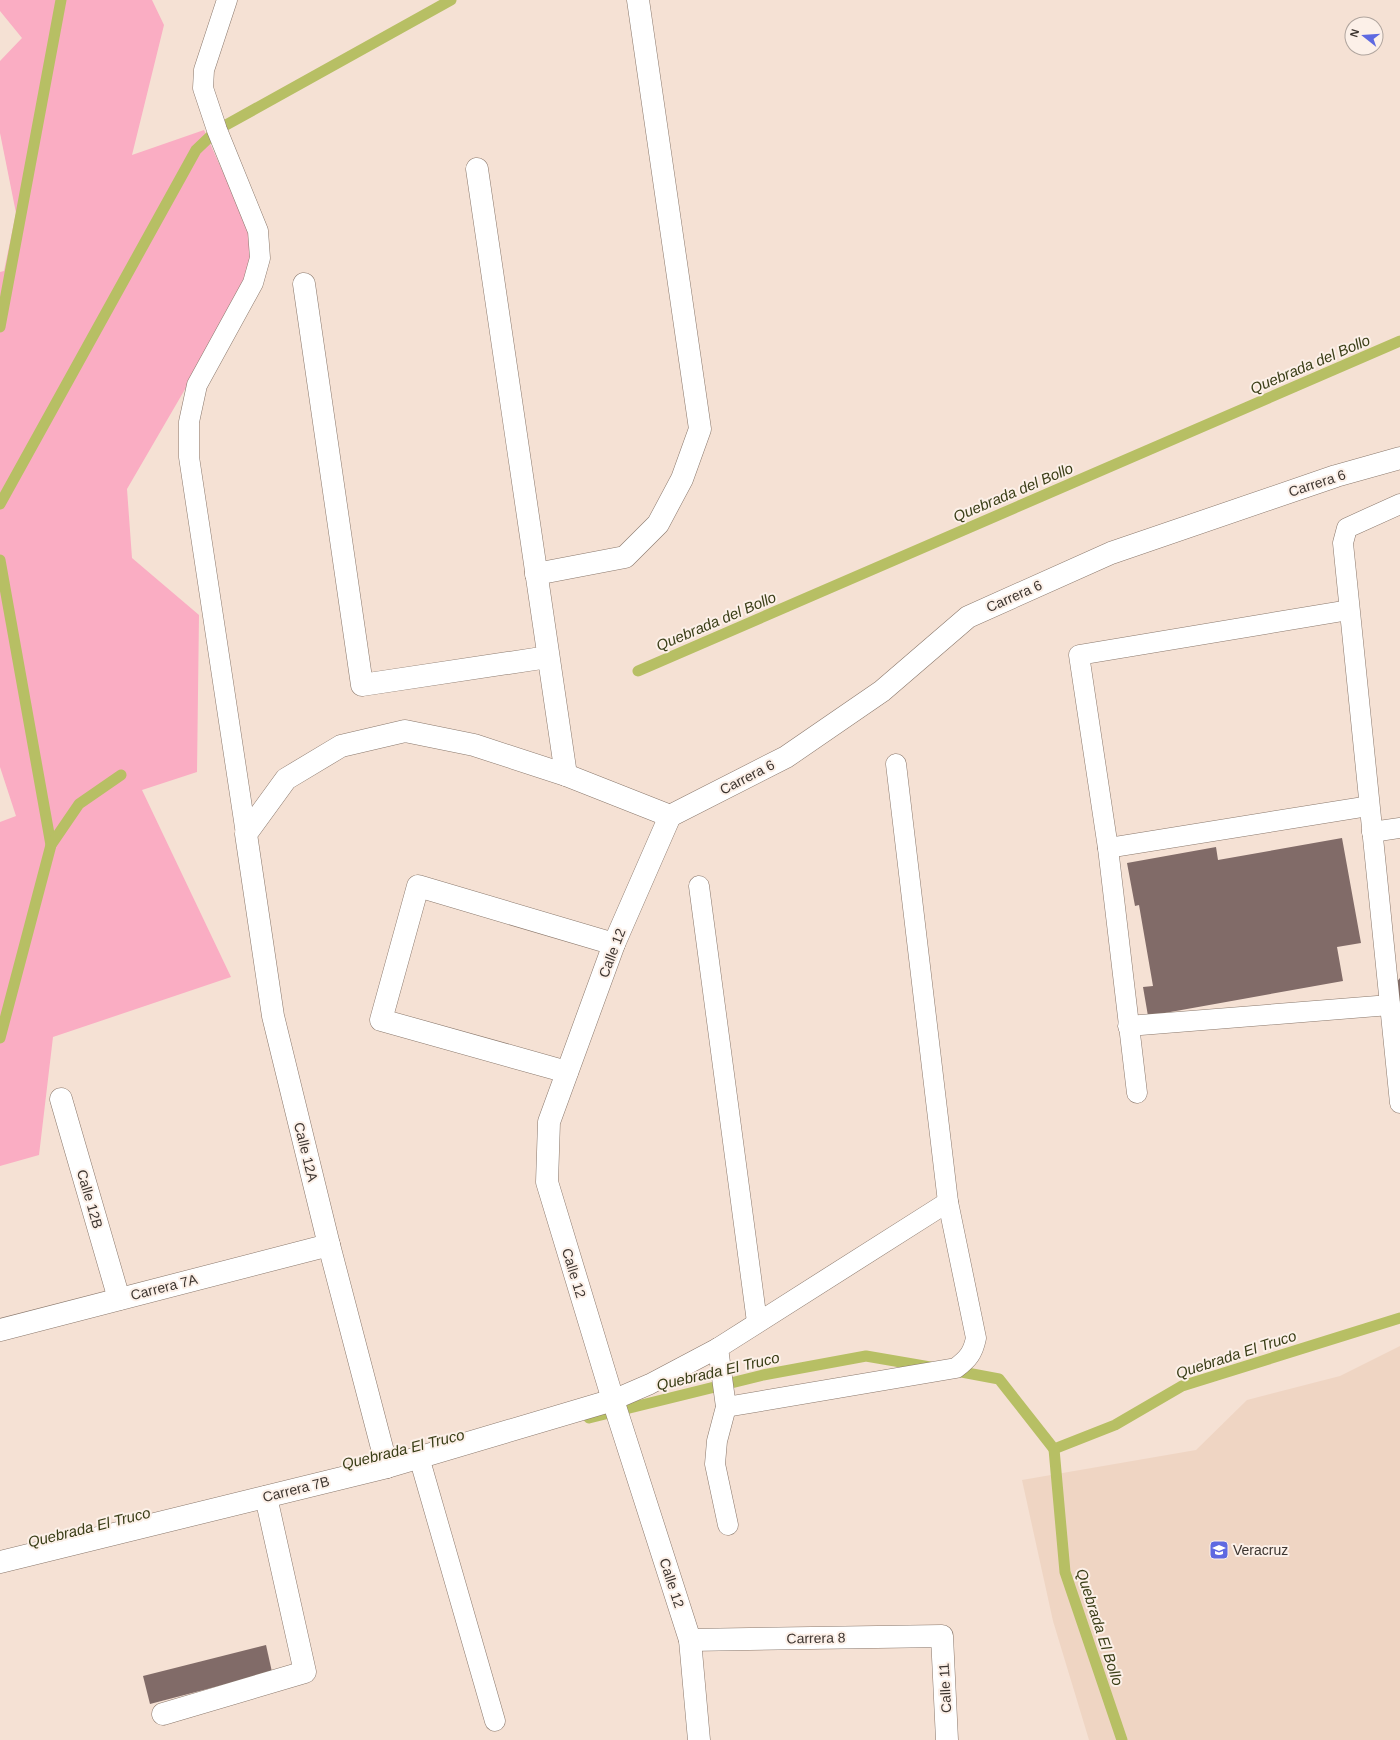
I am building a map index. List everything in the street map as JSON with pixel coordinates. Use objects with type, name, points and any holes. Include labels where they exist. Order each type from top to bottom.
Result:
[{"type":"street","points":[[536,574],[625,557],[658,524],[682,479],[700,429],[638,0]]},
{"type":"street","points":[[477,169],[566,774]]},
{"type":"street","points":[[304,284],[362,685],[548,657]]},
{"type":"street","name":"Carrera 6","points":[[670,816],[786,757],[882,691],[968,617],[1111,553],[1336,476],[1400,458]]},
{"type":"street","points":[[246,834],[286,779],[341,746],[404,731],[474,745],[566,774],[670,816]]},
{"type":"street","name":"Calle 12","points":[[670,816],[614,944],[549,1122],[546,1182],[613,1400],[690,1640],[699,1740]]},
{"type":"street","name":"Calle 12A","points":[[246,834],[273,1016],[329,1245],[387,1467]]},
{"type":"street","points":[[567,1072],[382,1020],[418,886],[614,944]]},
{"type":"street","name":"Calle 12B","points":[[61,1099],[119,1299]]},
{"type":"street","name":"Carrera 7A","points":[[0,1330],[329,1245]]},
{"type":"street","name":"Carrera 7B","points":[[0,1562],[387,1467],[613,1400]]},
{"type":"street","points":[[163,1714],[305,1672],[266,1496]]},
{"type":"street","name":"Carrera 8","points":[[690,1640],[942,1636]]},
{"type":"street","name":"Calle 11","points":[[942,1636],[947,1740]]},
{"type":"lane","points":[[227,0],[204,70],[203,88],[217,130],[258,232],[260,258],[253,283],[197,385],[188,422],[189,457],[246,834]]},
{"type":"lane","points":[[1400,504],[1347,528],[1343,543],[1400,1103]]},
{"type":"lane","points":[[1136,1093],[1108,848],[1079,655],[1349,610]]},
{"type":"lane","points":[[726,1407],[956,1368],[968,1360],[974,1350],[976,1338],[948,1202],[896,764]]},
{"type":"lane","points":[[1108,848],[1369,806]]},
{"type":"lane","points":[[1372,832],[1400,828]]},
{"type":"lane","points":[[699,886],[757,1322]]},
{"type":"lane","points":[[1128,1026],[1390,1005]]},
{"type":"lane","points":[[613,1400],[650,1384],[718,1348],[948,1202]]},
{"type":"lane","points":[[718,1348],[726,1407],[716,1441],[715,1464],[728,1525]]},
{"type":"lane","points":[[419,1457],[495,1721]]},
{"type":"shaded area","points":[[0,0],[152,0],[164,25],[132,155],[204,130],[249,230],[251,257],[245,286],[127,489],[132,558],[199,615],[197,772],[142,790],[231,977],[53,1037],[39,1155],[0,1166],[0,822],[16,816],[0,767],[0,272],[4,271],[16,213],[0,133],[0,61],[22,38],[0,11]]},
{"type":"shaded area","name":"Veracruz","points":[[1400,1346],[1400,1740],[1089,1740],[1053,1621],[1022,1480],[1196,1450],[1247,1400],[1340,1376]]},
{"type":"building","points":[[1342,838],[1361,943],[1337,947],[1343,981],[1148,1016],[1143,987],[1153,986],[1139,905],[1135,906],[1127,863],[1216,847],[1218,860]]},
{"type":"building","points":[[1400,978],[1400,1016],[1395,984]]},
{"type":"building","points":[[266,1645],[272,1672],[150,1704],[143,1676]]},
{"type":"waterway","points":[[0,327],[61,0]]},
{"type":"waterway","points":[[0,504],[196,150],[217,130],[451,0]]},
{"type":"waterway","name":"Quebrada del Bollo","points":[[638,671],[1400,341]]},
{"type":"waterway","points":[[0,560],[51,845]]},
{"type":"waterway","name":"Quebrada del Bollo","points":[[0,1038],[51,845],[79,804],[121,775]]},
{"type":"waterway","name":"Quebrada El Truco","points":[[951,1370],[999,1379],[1054,1449],[1115,1425],[1182,1386],[1400,1318]]},
{"type":"waterway","name":"Quebrada El Truco","points":[[589,1418],[763,1375],[866,1356],[930,1367]]},
{"type":"waterway","name":"Quebrada El Bollo","points":[[1054,1449],[1065,1572],[1122,1740]]},
{"type":"place","name":"Veracruz","points":[[1219,1550]]}]
